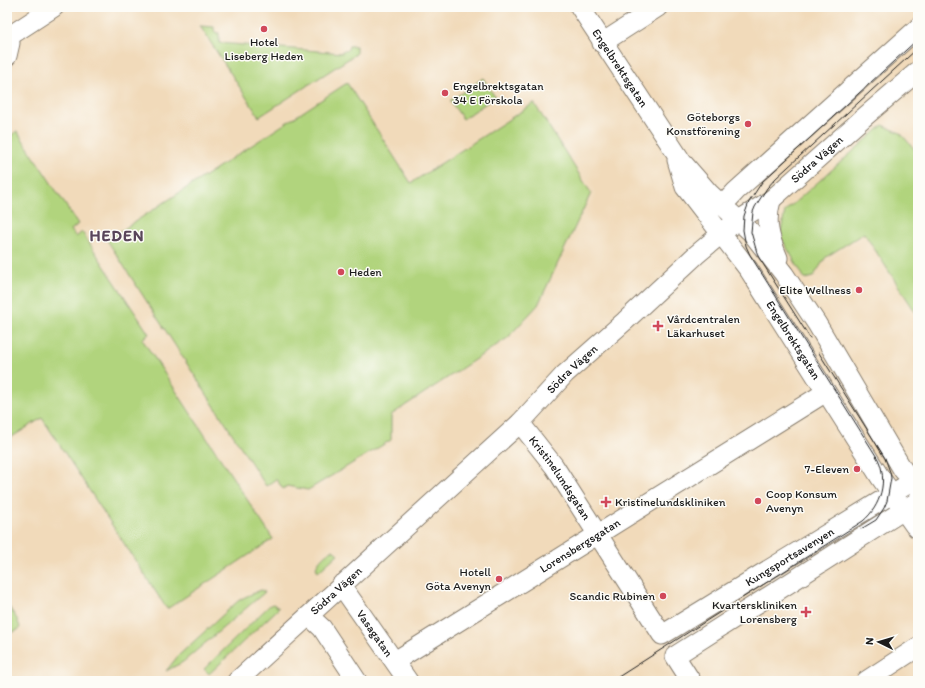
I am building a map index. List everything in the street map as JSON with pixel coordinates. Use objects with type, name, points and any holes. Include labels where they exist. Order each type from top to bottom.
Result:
[{"type":"street","points":[[7,56],[10,43],[8,36],[54,7]]},
{"type":"street","name":"Engelbrektsgatan","points":[[580,7],[682,162],[709,193],[752,232],[784,274],[817,324],[903,470],[916,482]]},
{"type":"street","points":[[602,42],[658,7]]},
{"type":"street","points":[[722,206],[736,191],[918,28]]},
{"type":"street","name":"Södra Vägen","points":[[237,681],[520,423],[565,374],[636,312],[696,255],[739,220],[771,200],[918,71]]},
{"type":"street","name":"Engelbrektsgatan","points":[[674,150],[681,178],[685,187],[749,270],[891,493],[911,506],[914,525],[918,529]]},
{"type":"street","name":"Engelbrektsgatan","points":[[771,200],[768,216],[770,238],[784,274]]},
{"type":"street","name":"Lorensbergsgatan","points":[[395,662],[826,392]]},
{"type":"street","name":"Kristinelundsgatan","points":[[520,423],[554,466],[662,636]]},
{"type":"street","name":"Kungsportsavenyen","points":[[662,636],[891,493],[916,482]]},
{"type":"street","name":"Kungsportsavenyen","points":[[691,681],[675,656],[911,506]]},
{"type":"street","name":"Vasagatan","points":[[341,585],[408,681]]},
{"type":"street","points":[[309,616],[322,628],[357,681]]},
{"type":"street","points":[[866,681],[918,647]]},
{"type":"green space","points":[[200,26],[214,27],[216,33],[219,33],[219,43],[342,53],[342,51],[346,51],[348,49],[349,46],[356,46],[356,54],[259,117]]},
{"type":"green space","points":[[483,78],[495,97],[463,119],[450,101]]},
{"type":"green space","name":"Heden","points":[[347,83],[411,183],[534,103],[591,193],[538,305],[509,337],[391,415],[391,440],[308,490],[287,486],[283,489],[276,479],[266,486],[107,240]]},
{"type":"green space","points":[[883,125],[900,133],[918,153],[918,316],[864,233],[826,257],[813,277],[805,279],[780,236],[785,211]]},
{"type":"green space","name":"Heden","points":[[17,131],[78,224],[71,230],[76,237],[82,232],[149,334],[142,339],[273,539],[167,609],[42,418],[7,440],[7,132],[10,136]]},
{"type":"green space","points":[[333,550],[338,554],[318,572],[316,567],[319,562],[325,555]]},
{"type":"green space","points":[[261,590],[265,592],[183,662],[166,671],[178,656],[238,601]]},
{"type":"green space","points":[[7,604],[17,619],[20,627],[18,630],[7,634],[7,630],[11,627],[7,621]]},
{"type":"green space","points":[[273,604],[279,608],[209,674],[204,669],[270,605]]},
{"type":"tram line","points":[[612,681],[863,521],[869,515],[878,500],[882,484],[881,467],[878,459],[750,255],[746,246],[743,230],[744,216],[749,202],[762,182],[918,39]]},
{"type":"tram line","points":[[810,338],[758,256],[751,232],[753,212],[767,188],[776,178],[918,48]]},
{"type":"tram line","points":[[819,353],[885,458],[890,472],[891,478],[887,501],[884,508],[876,520],[861,529]]},
{"type":"place","name":"Hotel Liseberg Heden","points":[[264,29]]},
{"type":"place","name":"Engelbrektsgatan 34 E Förskola","points":[[445,93]]},
{"type":"place","name":"Göteborgs Konstförening","points":[[748,124]]},
{"type":"place","name":"Heden","points":[[341,272]]},
{"type":"place","name":"Elite Wellness","points":[[859,290]]},
{"type":"place","name":"Vårdcentralen Läkarhuset","points":[[658,326]]},
{"type":"place","name":"7-Eleven","points":[[857,469]]},
{"type":"place","name":"Coop Konsum Avenyn","points":[[758,501]]},
{"type":"place","name":"Kristinelundskliniken","points":[[606,502]]},
{"type":"place","name":"Hotell Göta Avenyn","points":[[499,579]]},
{"type":"place","name":"Scandic Rubinen","points":[[663,596]]},
{"type":"place","name":"Kvarterskliniken Lorensberg","points":[[806,612]]},
{"type":"district","name":"HEDEN","points":[[117,235]]}]
